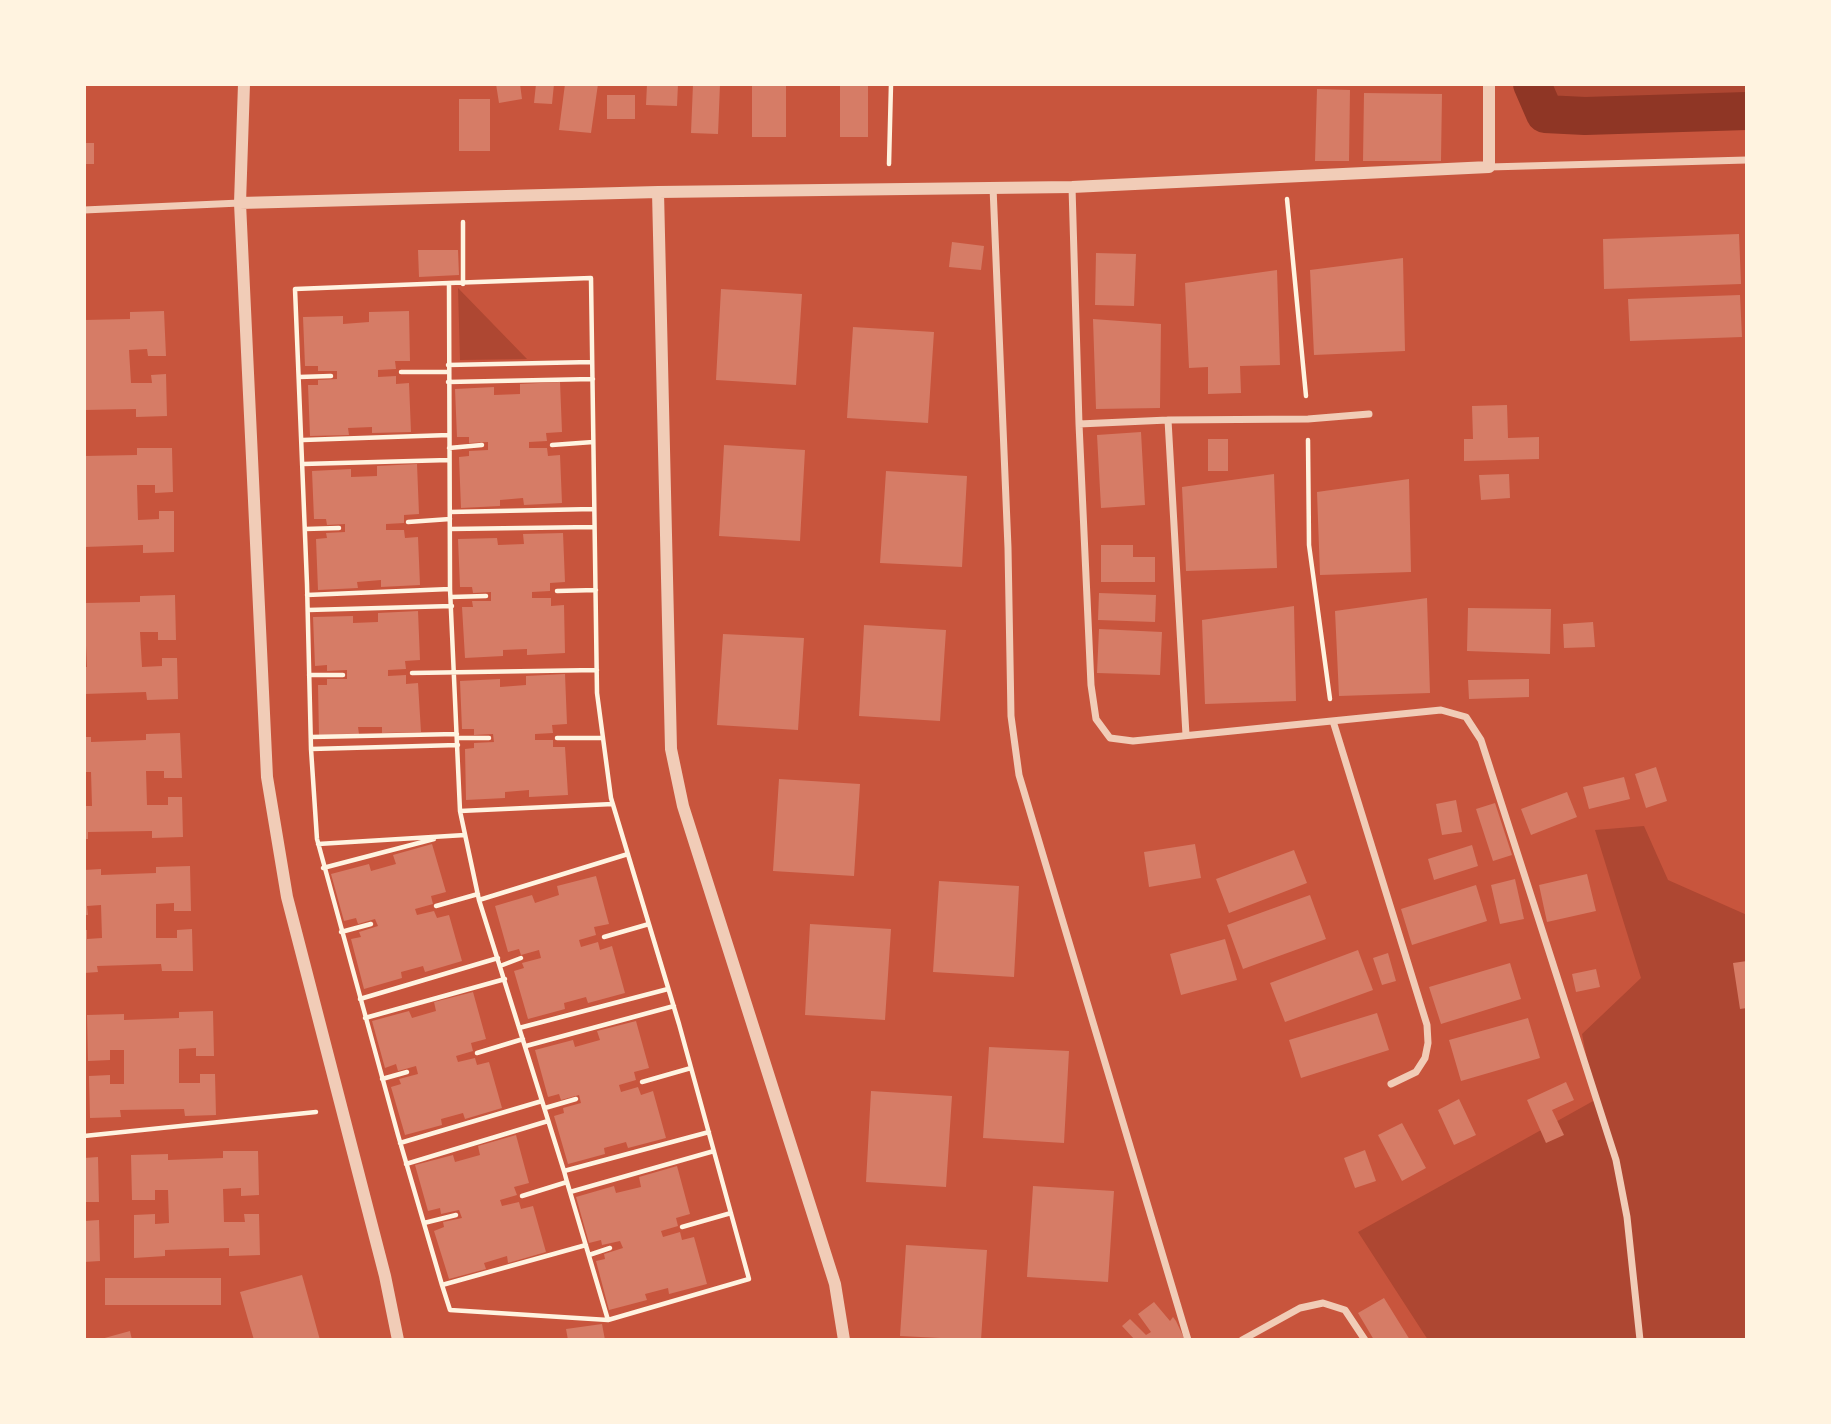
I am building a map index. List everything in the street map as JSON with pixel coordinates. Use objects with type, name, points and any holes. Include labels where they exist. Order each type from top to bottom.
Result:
[{"type":"street","points":[[244,84],[240,203],[267,777],[287,897],[385,1276],[398,1340]]},
{"type":"street","points":[[1489,84],[1489,167]]},
{"type":"street","points":[[84,210],[240,203],[658,192],[1072,187],[1489,167],[1747,160]]},
{"type":"street","points":[[993,187],[1012,716],[1019,775],[1188,1340]]},
{"type":"street","points":[[1072,187],[1079,424],[1091,685],[1096,719],[1111,738],[1133,741],[1441,710],[1466,718],[1481,740],[1616,1160],[1627,1217],[1640,1340]]},
{"type":"street","points":[[658,192],[671,749],[683,806],[835,1284],[845,1340]]},
{"type":"street","points":[[1079,424],[1308,419],[1369,414]]},
{"type":"street","points":[[1168,420],[1185,735]]},
{"type":"street","points":[[1333,721],[1427,1025],[1429,1044],[1425,1058],[1416,1072],[1391,1084]]},
{"type":"street","points":[[1242,1340],[1300,1308],[1323,1303],[1345,1310],[1365,1340]]},
{"type":"path","points":[[889,188],[891,84]]},
{"type":"path","points":[[1285,176],[1308,419],[1309,545],[1333,721]]},
{"type":"path","points":[[463,197],[463,284]]},
{"type":"path","points":[[591,278],[597,670],[603,738],[613,804],[674,1006],[749,1279],[608,1320],[450,1310],[400,1143],[318,844],[311,749],[295,289],[449,284],[591,278]]},
{"type":"path","points":[[449,284],[450,589],[460,811],[479,897],[608,1320]]},
{"type":"path","points":[[448,365],[592,362]]},
{"type":"path","points":[[401,372],[448,372]]},
{"type":"path","points":[[299,377],[331,376]]},
{"type":"path","points":[[448,382],[593,379]]},
{"type":"path","points":[[302,440],[449,435]]},
{"type":"path","points":[[552,445],[593,442]]},
{"type":"path","points":[[449,448],[482,445]]},
{"type":"path","points":[[303,464],[449,460]]},
{"type":"path","points":[[450,512],[594,509]]},
{"type":"path","points":[[408,522],[450,519]]},
{"type":"path","points":[[450,528],[594,527]]},
{"type":"path","points":[[305,528],[338,528]]},
{"type":"path","points":[[307,595],[450,589]]},
{"type":"path","points":[[557,591],[596,590]]},
{"type":"path","points":[[451,597],[486,596]]},
{"type":"path","points":[[308,610],[452,606]]},
{"type":"path","points":[[412,673],[597,670]]},
{"type":"path","points":[[309,675],[343,675]]},
{"type":"path","points":[[311,737],[457,739]]},
{"type":"path","points":[[311,749],[489,738]]},
{"type":"path","points":[[557,738],[603,738]]},
{"type":"path","points":[[460,811],[613,804]]},
{"type":"path","points":[[318,844],[465,835]]},
{"type":"path","points":[[323,868],[446,836]]},
{"type":"path","points":[[436,906],[479,897],[628,854]]},
{"type":"path","points":[[341,932],[371,924]]},
{"type":"path","points":[[604,937],[649,924]]},
{"type":"path","points":[[360,999],[498,958]]},
{"type":"path","points":[[500,966],[521,958]]},
{"type":"path","points":[[365,1018],[505,979]]},
{"type":"path","points":[[519,1028],[668,989]]},
{"type":"path","points":[[526,1046],[674,1006]]},
{"type":"path","points":[[477,1053],[523,1038]]},
{"type":"path","points":[[642,1082],[691,1068]]},
{"type":"path","points":[[382,1079],[407,1072]]},
{"type":"path","points":[[545,1108],[576,1099]]},
{"type":"path","points":[[400,1143],[542,1101]]},
{"type":"path","points":[[84,1136],[342,1110]]},
{"type":"path","points":[[406,1164],[548,1121]]},
{"type":"path","points":[[564,1171],[709,1132]]},
{"type":"path","points":[[570,1192],[714,1152]]},
{"type":"path","points":[[522,1196],[567,1182]]},
{"type":"path","points":[[682,1227],[731,1213]]},
{"type":"path","points":[[424,1223],[456,1215]]},
{"type":"path","points":[[442,1286],[586,1245]]},
{"type":"path","points":[[589,1255],[610,1248]]},
{"type":"shaded area","points":[[1532,84],[1747,84],[1747,114],[1549,120]]},
{"type":"shaded area","points":[[458,288],[527,359],[460,360]]},
{"type":"shaded area","points":[[1644,826],[1668,880],[1747,915],[1747,1340],[1428,1340],[1358,1232],[1595,1100],[1582,1034],[1641,978],[1595,830]]},
{"type":"building","points":[[496,84],[520,84],[522,99],[499,103]]},
{"type":"building","points":[[536,84],[554,84],[552,104],[534,103]]},
{"type":"building","points":[[565,84],[598,84],[591,133],[559,130]]},
{"type":"building","points":[[647,84],[678,84],[677,106],[646,105]]},
{"type":"building","points":[[693,84],[720,84],[718,134],[691,133]]},
{"type":"building","points":[[752,84],[786,84],[786,137],[752,137]]},
{"type":"building","points":[[840,84],[868,84],[868,137],[840,137]]},
{"type":"building","points":[[1317,89],[1350,90],[1349,161],[1315,161]]},
{"type":"building","points":[[1364,93],[1442,94],[1441,161],[1363,161]]},
{"type":"building","points":[[607,95],[635,95],[635,119],[607,119]]},
{"type":"building","points":[[459,99],[490,99],[490,151],[459,151]]},
{"type":"building","points":[[84,143],[94,143],[94,164],[84,164]]},
{"type":"building","points":[[1739,234],[1741,284],[1604,289],[1603,239]]},
{"type":"building","points":[[952,242],[984,246],[981,270],[949,267]]},
{"type":"building","points":[[418,250],[458,250],[459,275],[419,277]]},
{"type":"building","points":[[1096,253],[1136,254],[1134,306],[1095,305]]},
{"type":"building","points":[[1403,258],[1405,351],[1314,355],[1310,270]]},
{"type":"building","points":[[1277,270],[1280,365],[1240,366],[1241,393],[1208,394],[1208,367],[1189,368],[1185,283]]},
{"type":"building","points":[[721,289],[802,294],[796,385],[716,380]]},
{"type":"building","points":[[1740,295],[1742,337],[1630,341],[1628,299]]},
{"type":"building","points":[[164,311],[166,356],[148,356],[147,349],[129,350],[131,383],[152,383],[151,375],[166,374],[167,416],[136,417],[136,409],[84,410],[84,320],[130,319],[130,312]]},
{"type":"building","points":[[409,311],[410,361],[395,361],[396,369],[378,370],[378,377],[396,376],[396,384],[409,383],[411,432],[372,433],[372,427],[348,428],[349,435],[310,436],[308,385],[318,385],[318,380],[337,379],[337,371],[318,371],[318,366],[305,366],[303,317],[343,316],[343,324],[369,322],[369,312]]},
{"type":"building","points":[[1093,319],[1161,324],[1160,408],[1096,409]]},
{"type":"building","points":[[853,327],[934,332],[928,423],[847,418]]},
{"type":"building","points":[[560,382],[562,432],[546,433],[547,441],[529,442],[529,448],[547,448],[548,456],[560,455],[562,503],[524,505],[523,498],[500,500],[500,506],[461,508],[459,457],[469,456],[469,451],[488,450],[488,442],[469,443],[469,437],[457,437],[455,389],[494,387],[494,395],[520,394],[520,384]]},
{"type":"building","points":[[1507,405],[1508,438],[1539,437],[1539,459],[1464,461],[1464,439],[1473,439],[1472,406]]},
{"type":"building","points":[[1141,432],[1145,505],[1101,508],[1097,435]]},
{"type":"building","points":[[1208,439],[1228,439],[1228,471],[1208,471]]},
{"type":"building","points":[[724,445],[805,450],[800,541],[719,536]]},
{"type":"building","points":[[137,448],[172,448],[173,492],[155,493],[155,485],[137,485],[138,520],[159,519],[159,511],[174,511],[174,552],[143,553],[143,545],[84,547],[84,456],[137,455]]},
{"type":"building","points":[[417,464],[419,514],[404,515],[404,523],[386,524],[386,530],[404,530],[405,538],[418,537],[420,585],[381,587],[381,580],[357,582],[358,588],[318,590],[316,539],[327,538],[326,533],[345,532],[345,524],[327,525],[326,519],[314,519],[312,471],[351,469],[351,477],[377,476],[377,466]]},
{"type":"building","points":[[886,471],[967,476],[962,567],[880,563]]},
{"type":"building","points":[[1274,474],[1277,568],[1186,571],[1182,487]]},
{"type":"building","points":[[1509,474],[1510,498],[1481,500],[1479,475]]},
{"type":"building","points":[[1409,479],[1411,572],[1320,575],[1317,492]]},
{"type":"building","points":[[563,533],[565,582],[550,583],[550,591],[532,592],[532,598],[551,598],[551,606],[564,605],[565,653],[527,655],[527,649],[503,650],[503,656],[465,658],[462,607],[473,607],[472,601],[491,601],[491,592],[473,593],[472,587],[460,587],[458,539],[497,538],[498,545],[524,544],[523,534]]},
{"type":"building","points":[[1101,545],[1133,545],[1133,557],[1155,557],[1155,582],[1101,582]]},
{"type":"building","points":[[1099,593],[1156,595],[1155,622],[1098,620]]},
{"type":"building","points":[[175,595],[176,640],[158,640],[158,632],[140,632],[142,667],[162,666],[162,658],[177,658],[178,699],[147,700],[146,692],[84,694],[84,667],[87,667],[84,603],[140,602],[140,596]]},
{"type":"building","points":[[1427,598],[1430,693],[1339,696],[1335,611]]},
{"type":"building","points":[[1294,606],[1296,701],[1205,704],[1202,620]]},
{"type":"building","points":[[1468,608],[1551,609],[1550,654],[1467,651]]},
{"type":"building","points":[[418,611],[420,660],[405,661],[406,669],[388,670],[388,676],[406,675],[406,684],[418,683],[421,732],[382,733],[382,727],[358,727],[359,734],[319,736],[318,685],[327,685],[327,679],[347,679],[347,670],[327,671],[327,665],[315,666],[313,617],[353,616],[353,623],[378,622],[378,613]]},
{"type":"building","points":[[1593,622],[1595,647],[1564,648],[1563,624]]},
{"type":"building","points":[[864,625],[946,630],[940,721],[859,716]]},
{"type":"building","points":[[1099,629],[1162,632],[1160,675],[1097,673]]},
{"type":"building","points":[[723,634],[804,638],[798,730],[717,725]]},
{"type":"building","points":[[565,674],[567,724],[552,725],[553,733],[535,734],[535,740],[553,740],[553,747],[565,747],[568,795],[529,797],[529,790],[505,792],[505,798],[466,800],[465,749],[474,748],[474,743],[494,742],[493,734],[474,735],[474,729],[462,729],[460,681],[500,679],[500,687],[526,685],[526,676]]},
{"type":"building","points":[[1529,679],[1529,697],[1469,699],[1468,680]]},
{"type":"building","points":[[180,733],[182,778],[164,778],[164,771],[146,771],[147,805],[168,805],[168,797],[182,797],[183,837],[152,838],[152,831],[88,832],[88,839],[84,839],[84,806],[92,806],[91,772],[84,772],[84,737],[91,737],[91,742],[146,740],[146,734]]},
{"type":"building","points":[[1656,767],[1667,801],[1646,808],[1635,774]]},
{"type":"building","points":[[1624,777],[1630,799],[1589,809],[1583,787]]},
{"type":"building","points":[[779,779],[860,784],[854,876],[773,871]]},
{"type":"building","points":[[1567,792],[1577,817],[1531,835],[1521,809]]},
{"type":"building","points":[[1456,800],[1462,832],[1442,835],[1436,804]]},
{"type":"building","points":[[1495,803],[1512,855],[1493,861],[1476,809]]},
{"type":"building","points":[[432,844],[446,892],[431,896],[433,904],[415,909],[417,915],[434,911],[437,918],[449,915],[462,961],[425,972],[423,966],[401,972],[402,978],[364,989],[351,939],[361,937],[359,932],[378,926],[375,919],[358,924],[356,918],[344,921],[331,874],[369,864],[371,871],[396,864],[393,855]]},
{"type":"building","points":[[1195,844],[1201,878],[1149,887],[1144,852]]},
{"type":"building","points":[[1472,845],[1478,866],[1434,880],[1428,859]]},
{"type":"building","points":[[1294,850],[1307,883],[1229,913],[1216,879]]},
{"type":"building","points":[[190,866],[191,911],[174,911],[174,903],[156,904],[156,938],[177,938],[177,930],[192,929],[193,971],[162,971],[161,964],[97,966],[98,972],[84,973],[84,930],[87,930],[87,939],[102,938],[101,905],[87,906],[88,915],[84,915],[84,870],[101,869],[101,875],[156,873],[156,867]]},
{"type":"building","points":[[1587,874],[1596,911],[1547,922],[1539,885]]},
{"type":"building","points":[[596,876],[609,924],[594,927],[596,935],[579,940],[581,947],[598,942],[600,950],[612,946],[625,993],[588,1003],[586,997],[564,1003],[565,1009],[528,1019],[514,971],[524,968],[522,963],[541,958],[539,950],[521,955],[519,949],[508,952],[495,906],[532,895],[535,903],[559,895],[557,886]]},
{"type":"building","points":[[1515,879],[1524,919],[1500,924],[1491,885]]},
{"type":"building","points":[[939,881],[1019,886],[1014,977],[933,972]]},
{"type":"building","points":[[1476,885],[1487,921],[1412,945],[1401,909]]},
{"type":"building","points":[[1310,895],[1326,939],[1243,969],[1227,925]]},
{"type":"building","points":[[810,924],[891,929],[885,1020],[805,1015]]},
{"type":"building","points":[[1225,939],[1237,980],[1181,995],[1170,954]]},
{"type":"building","points":[[1358,950],[1373,990],[1285,1022],[1270,983]]},
{"type":"building","points":[[1388,953],[1396,981],[1382,985],[1373,958]]},
{"type":"building","points":[[1747,961],[1747,1008],[1740,1009],[1733,963]]},
{"type":"building","points":[[1510,963],[1521,999],[1441,1024],[1429,987]]},
{"type":"building","points":[[1596,969],[1600,987],[1576,992],[1572,974]]},
{"type":"building","points":[[473,992],[486,1039],[471,1043],[473,1051],[456,1056],[458,1062],[475,1058],[477,1065],[489,1062],[502,1108],[465,1119],[463,1113],[441,1119],[442,1125],[405,1135],[391,1087],[401,1084],[399,1079],[418,1074],[416,1066],[398,1071],[396,1064],[385,1068],[372,1021],[409,1011],[412,1018],[436,1011],[434,1002]]},
{"type":"building","points":[[213,1011],[214,1056],[196,1056],[196,1048],[179,1049],[179,1083],[200,1083],[200,1074],[215,1074],[216,1115],[185,1116],[184,1109],[120,1110],[121,1117],[90,1118],[89,1076],[110,1075],[110,1084],[124,1084],[124,1050],[110,1050],[110,1060],[88,1061],[87,1015],[124,1014],[124,1020],[179,1018],[179,1012]]},
{"type":"building","points":[[1377,1013],[1389,1050],[1301,1078],[1289,1040]]},
{"type":"building","points":[[1528,1018],[1540,1058],[1461,1081],[1449,1040]]},
{"type":"building","points":[[636,1021],[649,1068],[634,1072],[636,1080],[619,1085],[621,1092],[638,1087],[641,1095],[653,1091],[666,1138],[628,1148],[626,1142],[604,1148],[605,1154],[568,1164],[554,1116],[564,1113],[563,1108],[581,1103],[579,1095],[561,1100],[559,1094],[548,1097],[535,1050],[573,1040],[575,1047],[600,1040],[597,1031]]},
{"type":"building","points":[[989,1047],[1069,1051],[1064,1143],[983,1138]]},
{"type":"building","points":[[1566,1082],[1574,1100],[1552,1110],[1564,1135],[1546,1143],[1527,1100]]},
{"type":"building","points":[[871,1091],[952,1096],[946,1187],[866,1182]]},
{"type":"building","points":[[1459,1099],[1476,1135],[1454,1145],[1438,1110]]},
{"type":"building","points":[[1402,1123],[1426,1168],[1402,1181],[1378,1135]]},
{"type":"building","points":[[516,1135],[529,1183],[514,1187],[517,1195],[500,1200],[502,1206],[519,1202],[521,1209],[533,1206],[546,1252],[508,1263],[507,1256],[484,1263],[486,1269],[449,1279],[434,1231],[444,1227],[443,1222],[462,1218],[459,1210],[441,1214],[440,1208],[428,1211],[415,1165],[453,1155],[455,1162],[480,1155],[478,1146]]},
{"type":"building","points":[[1365,1150],[1376,1181],[1355,1188],[1344,1158]]},
{"type":"building","points":[[223,1151],[258,1151],[259,1195],[241,1196],[241,1188],[223,1189],[224,1222],[245,1222],[244,1214],[259,1214],[260,1255],[229,1256],[229,1248],[165,1250],[165,1256],[134,1258],[134,1215],[155,1214],[155,1224],[169,1223],[168,1190],[155,1190],[155,1200],[132,1200],[131,1155],[168,1154],[168,1160],[223,1158]]},
{"type":"building","points":[[98,1157],[99,1202],[84,1202],[84,1158]]},
{"type":"building","points":[[677,1166],[690,1214],[676,1218],[678,1226],[661,1231],[663,1237],[680,1232],[682,1240],[694,1237],[707,1284],[669,1294],[668,1288],[645,1294],[647,1300],[609,1310],[596,1261],[605,1259],[604,1254],[623,1248],[620,1241],[602,1245],[601,1240],[589,1243],[576,1197],[614,1186],[616,1193],[641,1187],[639,1177]]},
{"type":"building","points":[[1033,1186],[1114,1191],[1108,1282],[1027,1277]]},
{"type":"building","points":[[99,1220],[100,1261],[84,1262],[84,1221]]},
{"type":"building","points":[[906,1245],[987,1250],[981,1340],[900,1336]]},
{"type":"building","points":[[302,1275],[320,1340],[254,1340],[240,1292]]},
{"type":"building","points":[[105,1278],[221,1278],[221,1305],[105,1305]]},
{"type":"building","points":[[1384,1298],[1410,1340],[1374,1340],[1358,1313]]},
{"type":"building","points":[[1154,1302],[1170,1321],[1173,1317],[1185,1340],[1135,1340],[1122,1326],[1130,1319],[1146,1335],[1151,1332],[1138,1314]]},
{"type":"building","points":[[602,1324],[605,1340],[568,1340],[566,1329]]},
{"type":"building","points":[[130,1331],[132,1340],[101,1340],[101,1339]]},
{"type":"waterway","points":[[1532,84],[1545,114],[1585,116],[1747,111]]}]
